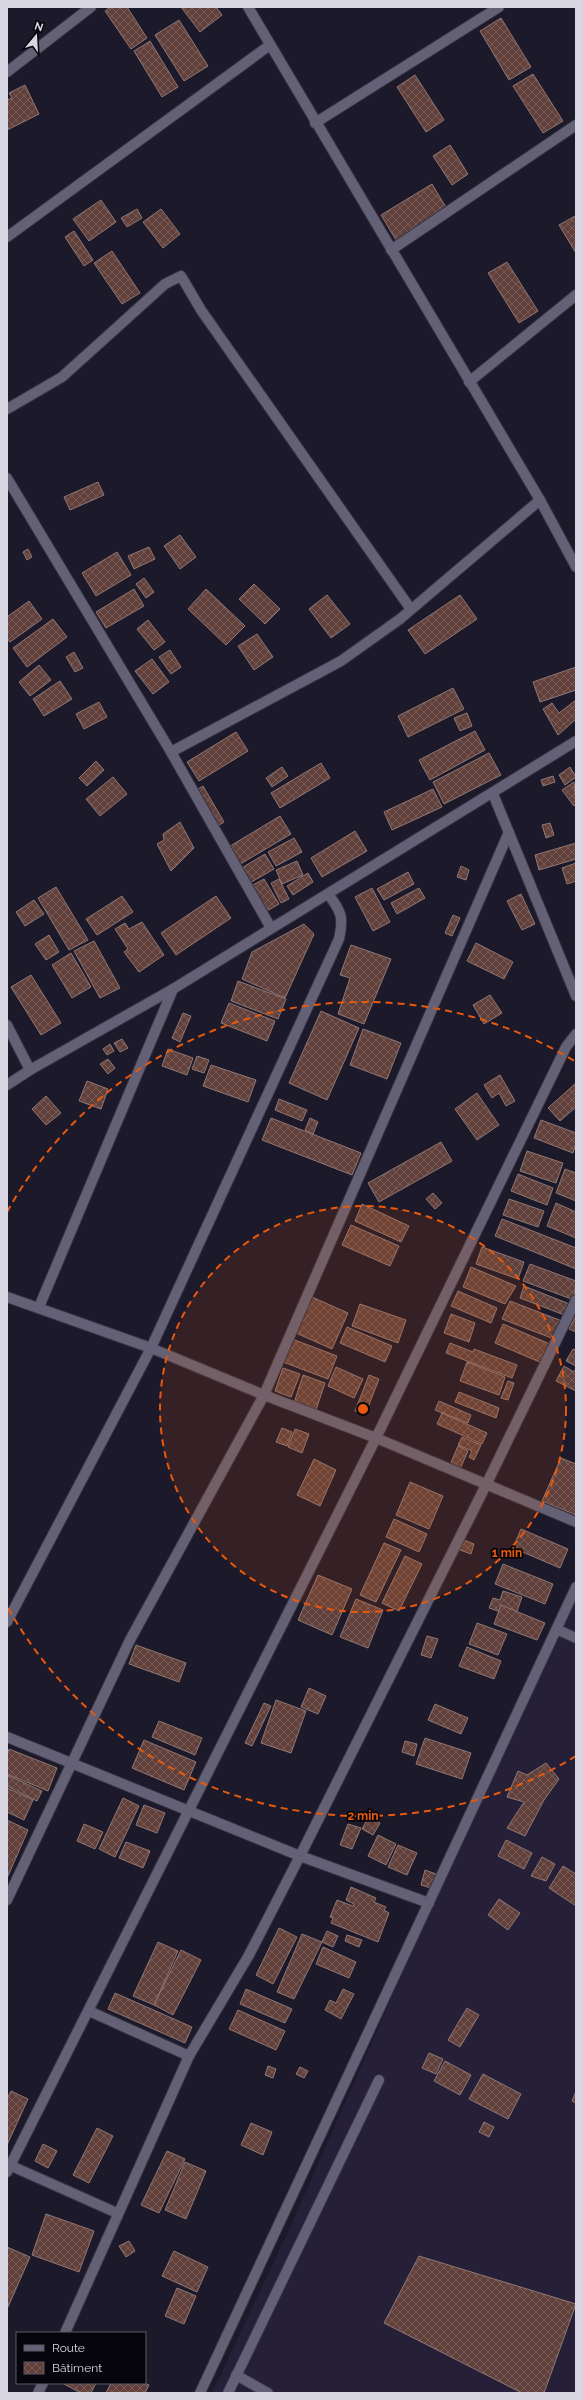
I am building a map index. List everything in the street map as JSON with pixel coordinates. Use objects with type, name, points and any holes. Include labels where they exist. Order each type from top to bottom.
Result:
[{"type":"street","points":[[7,72],[91,7]]},
{"type":"street","points":[[248,7],[540,500],[576,567]]},
{"type":"street","points":[[316,123],[499,7]]},
{"type":"street","points":[[7,237],[270,45]]},
{"type":"street","points":[[391,250],[576,125]]},
{"type":"street","points":[[7,409],[62,377],[165,284],[181,276],[201,310],[410,608]]},
{"type":"street","points":[[469,382],[576,295]]},
{"type":"street","points":[[7,480],[171,752],[271,928]]},
{"type":"street","points":[[171,752],[341,662],[400,619],[410,608],[540,500]]},
{"type":"street","points":[[7,1085],[30,1070],[173,989],[493,794],[576,741]]},
{"type":"street","points":[[493,794],[576,996]]},
{"type":"street","points":[[7,1900],[130,1640],[264,1395],[509,832]]},
{"type":"street","points":[[7,1622],[151,1348],[339,939],[343,923],[339,909],[328,894]]},
{"type":"street","points":[[39,1307],[173,989]]},
{"type":"street","points":[[7,1025],[30,1070]]},
{"type":"street","points":[[117,2213],[8,2167],[89,2011],[376,1438],[566,1047],[576,1034]]},
{"type":"street","points":[[7,1297],[39,1307],[151,1348],[264,1395],[487,1483],[576,1522]]},
{"type":"street","points":[[64,2332],[189,2056],[249,1955],[300,1856],[487,1483],[576,1300]]},
{"type":"street","points":[[200,2393],[576,1587]]},
{"type":"street","points":[[558,1630],[576,1638]]},
{"type":"street","points":[[7,1737],[300,1856],[428,1903]]},
{"type":"street","points":[[89,2011],[189,2056]]},
{"type":"street","points":[[228,2393],[379,2080]]},
{"type":"street","points":[[236,2375],[268,2393]]},
{"type":"street","points":[[38,2393],[42,2384]]},
{"type":"shaded area","points":[[576,1592],[576,2393],[212,2393],[287,2234],[451,1864]]},
{"type":"building","points":[[111,7],[127,7],[147,38],[131,49],[105,11]]},
{"type":"building","points":[[181,7],[216,7],[222,15],[200,32]]},
{"type":"building","points":[[501,18],[531,67],[509,80],[480,31]]},
{"type":"building","points":[[179,20],[208,66],[184,81],[155,35]]},
{"type":"building","points":[[150,41],[178,87],[162,97],[134,51]]},
{"type":"building","points":[[533,74],[563,121],[543,133],[513,86]]},
{"type":"building","points":[[415,75],[444,120],[426,132],[397,87]]},
{"type":"building","points":[[25,85],[39,114],[7,130],[7,100],[12,98],[9,93]]},
{"type":"building","points":[[450,145],[468,174],[452,185],[433,156]]},
{"type":"building","points":[[432,184],[447,209],[396,240],[381,215]]},
{"type":"building","points":[[101,200],[116,222],[89,241],[73,219]]},
{"type":"building","points":[[137,209],[142,218],[127,227],[121,218]]},
{"type":"building","points":[[161,209],[180,234],[163,248],[143,222]]},
{"type":"building","points":[[575,216],[576,218],[576,253],[559,225]]},
{"type":"building","points":[[74,231],[93,260],[84,266],[65,237]]},
{"type":"building","points":[[112,251],[140,293],[122,304],[94,263]]},
{"type":"building","points":[[507,262],[538,311],[519,323],[488,273]]},
{"type":"building","points":[[98,482],[104,495],[70,510],[64,497]]},
{"type":"building","points":[[180,535],[196,557],[180,569],[164,546]]},
{"type":"building","points":[[149,547],[155,559],[134,569],[128,556]]},
{"type":"building","points":[[28,549],[32,557],[27,560],[23,552]]},
{"type":"building","points":[[117,552],[131,575],[96,596],[82,573]]},
{"type":"building","points":[[144,578],[154,592],[146,598],[136,584]]},
{"type":"building","points":[[254,584],[280,609],[265,624],[239,599]]},
{"type":"building","points":[[134,589],[144,606],[106,628],[96,612]]},
{"type":"building","points":[[206,589],[245,626],[226,645],[188,609]]},
{"type":"building","points":[[327,595],[350,624],[331,638],[309,609]]},
{"type":"building","points":[[460,595],[477,619],[425,654],[408,630]]},
{"type":"building","points":[[29,601],[42,619],[10,642],[7,638],[7,617]]},
{"type":"building","points":[[53,619],[67,637],[27,667],[13,648]]},
{"type":"building","points":[[148,620],[165,642],[154,650],[137,629]]},
{"type":"building","points":[[257,634],[273,657],[254,670],[238,646]]},
{"type":"building","points":[[170,650],[181,667],[171,674],[159,657]]},
{"type":"building","points":[[74,652],[83,668],[75,672],[66,657]]},
{"type":"building","points":[[152,659],[169,682],[153,694],[135,671]]},
{"type":"building","points":[[39,665],[51,680],[30,696],[19,682]]},
{"type":"building","points":[[576,667],[576,690],[540,702],[533,682]]},
{"type":"building","points":[[60,681],[72,699],[44,716],[33,699]]},
{"type":"building","points":[[453,688],[464,709],[408,737],[398,716]]},
{"type":"building","points":[[576,700],[576,719],[558,735],[543,709],[552,703],[559,713]]},
{"type":"building","points":[[99,702],[107,717],[84,729],[76,714]]},
{"type":"building","points":[[467,713],[472,726],[460,731],[454,718]]},
{"type":"building","points":[[475,731],[485,750],[430,780],[419,760]]},
{"type":"building","points":[[236,732],[248,751],[199,781],[187,762]]},
{"type":"building","points":[[489,753],[501,775],[444,804],[433,782]]},
{"type":"building","points":[[96,761],[104,770],[87,786],[79,778]]},
{"type":"building","points":[[321,763],[330,778],[280,808],[271,793]]},
{"type":"building","points":[[282,767],[288,776],[272,787],[266,778]]},
{"type":"building","points":[[570,767],[576,777],[565,785],[559,775]]},
{"type":"building","points":[[553,776],[555,782],[543,786],[541,780]]},
{"type":"building","points":[[113,777],[127,794],[100,816],[86,799]]},
{"type":"building","points":[[574,782],[576,804],[574,806],[562,790]]},
{"type":"building","points":[[203,786],[224,822],[216,827],[195,791]]},
{"type":"building","points":[[433,789],[442,807],[392,830],[384,812]]},
{"type":"building","points":[[280,816],[291,834],[237,866],[227,848]]},
{"type":"building","points":[[180,822],[194,848],[171,871],[157,844],[164,840],[163,834]]},
{"type":"building","points":[[550,823],[554,835],[546,838],[542,825]]},
{"type":"building","points":[[355,831],[367,851],[322,877],[311,858]]},
{"type":"building","points":[[294,838],[302,852],[276,866],[268,852]]},
{"type":"building","points":[[576,843],[576,859],[539,870],[535,855]]},
{"type":"building","points":[[265,854],[274,869],[248,884],[240,869]]},
{"type":"building","points":[[297,861],[303,875],[282,884],[276,870]]},
{"type":"building","points":[[576,863],[576,881],[567,884],[562,868]]},
{"type":"building","points":[[461,866],[469,870],[466,880],[457,877]]},
{"type":"building","points":[[408,872],[414,884],[384,900],[377,889]]},
{"type":"building","points":[[308,873],[313,882],[293,895],[287,886]]},
{"type":"building","points":[[264,879],[279,904],[267,911],[251,886]]},
{"type":"building","points":[[279,879],[289,899],[281,903],[271,883]]},
{"type":"building","points":[[56,887],[88,940],[69,950],[38,898]]},
{"type":"building","points":[[372,888],[390,922],[373,931],[355,897]]},
{"type":"building","points":[[419,888],[425,898],[397,914],[391,903]]},
{"type":"building","points":[[521,894],[535,924],[522,930],[507,901]]},
{"type":"building","points":[[122,896],[133,912],[97,935],[86,919]]},
{"type":"building","points":[[216,896],[231,918],[176,955],[161,933]]},
{"type":"building","points":[[34,900],[44,914],[25,926],[16,912]]},
{"type":"building","points":[[453,915],[460,918],[452,936],[445,933]]},
{"type":"building","points":[[142,922],[164,955],[139,972],[124,952],[128,949],[115,929],[125,923],[129,929]]},
{"type":"building","points":[[304,924],[314,934],[285,998],[242,979],[252,952]]},
{"type":"building","points":[[49,935],[59,952],[46,960],[35,944]]},
{"type":"building","points":[[94,941],[120,988],[100,998],[74,951]]},
{"type":"building","points":[[476,943],[513,962],[504,979],[467,961]]},
{"type":"building","points":[[351,945],[391,959],[364,1024],[338,1014],[350,978],[340,975]]},
{"type":"building","points":[[71,953],[91,987],[72,998],[52,965]]},
{"type":"building","points":[[31,975],[61,1023],[41,1035],[11,987]]},
{"type":"building","points":[[238,981],[286,999],[278,1019],[231,1001]]},
{"type":"building","points":[[490,995],[502,1013],[484,1024],[473,1005]]},
{"type":"building","points":[[229,1003],[275,1021],[267,1041],[221,1023]]},
{"type":"building","points":[[321,1011],[359,1028],[327,1100],[289,1083]]},
{"type":"building","points":[[183,1013],[191,1016],[180,1042],[172,1038]]},
{"type":"building","points":[[363,1029],[401,1043],[387,1079],[350,1065]]},
{"type":"building","points":[[122,1039],[128,1048],[120,1052],[114,1043]]},
{"type":"building","points":[[110,1044],[114,1051],[107,1055],[103,1049]]},
{"type":"building","points":[[168,1049],[193,1058],[187,1075],[162,1066]]},
{"type":"building","points":[[197,1056],[209,1060],[204,1073],[192,1069]]},
{"type":"building","points":[[108,1059],[115,1068],[108,1074],[100,1064]]},
{"type":"building","points":[[211,1065],[256,1080],[248,1102],[203,1086]]},
{"type":"building","points":[[500,1075],[515,1101],[506,1106],[499,1093],[492,1098],[484,1085]]},
{"type":"building","points":[[87,1081],[108,1089],[101,1109],[79,1101]]},
{"type":"building","points":[[576,1083],[576,1107],[560,1121],[548,1108]]},
{"type":"building","points":[[477,1093],[499,1125],[477,1140],[455,1109]]},
{"type":"building","points":[[46,1096],[61,1113],[46,1125],[32,1109]]},
{"type":"building","points":[[279,1099],[307,1110],[302,1121],[275,1110]]},
{"type":"building","points":[[271,1118],[361,1153],[352,1175],[262,1140]]},
{"type":"building","points":[[310,1118],[318,1122],[313,1134],[305,1130]]},
{"type":"building","points":[[541,1120],[576,1133],[576,1144],[573,1153],[534,1138]]},
{"type":"building","points":[[441,1142],[452,1161],[379,1202],[368,1183]]},
{"type":"building","points":[[527,1151],[563,1163],[556,1183],[520,1171]]},
{"type":"building","points":[[565,1169],[576,1173],[576,1201],[556,1193]]},
{"type":"building","points":[[518,1174],[553,1188],[547,1205],[511,1191]]},
{"type":"building","points":[[433,1193],[442,1203],[435,1209],[426,1199]]},
{"type":"building","points":[[509,1199],[544,1211],[538,1227],[503,1215]]},
{"type":"building","points":[[556,1203],[576,1212],[576,1238],[547,1226]]},
{"type":"building","points":[[362,1204],[409,1226],[401,1242],[355,1221]]},
{"type":"building","points":[[502,1219],[576,1248],[576,1269],[495,1236]]},
{"type":"building","points":[[351,1225],[399,1246],[390,1266],[342,1245]]},
{"type":"building","points":[[482,1247],[524,1262],[518,1279],[476,1264]]},
{"type":"building","points":[[530,1264],[576,1281],[574,1300],[523,1281]]},
{"type":"building","points":[[471,1267],[516,1286],[505,1304],[463,1287]]},
{"type":"building","points":[[524,1286],[572,1305],[567,1316],[520,1298]]},
{"type":"building","points":[[458,1291],[497,1308],[491,1323],[451,1306]]},
{"type":"building","points":[[312,1297],[348,1313],[332,1349],[296,1333]]},
{"type":"building","points":[[510,1301],[562,1321],[554,1339],[502,1319]]},
{"type":"building","points":[[360,1304],[406,1320],[398,1343],[352,1326]]},
{"type":"building","points":[[451,1314],[475,1323],[469,1342],[444,1333]]},
{"type":"building","points":[[576,1315],[576,1332],[569,1329]]},
{"type":"building","points":[[503,1324],[550,1344],[542,1363],[495,1343]]},
{"type":"building","points":[[347,1327],[392,1346],[385,1362],[340,1343]]},
{"type":"building","points":[[292,1339],[337,1356],[328,1379],[283,1362]]},
{"type":"building","points":[[450,1343],[473,1352],[474,1349],[517,1365],[512,1378],[446,1353]]},
{"type":"building","points":[[573,1349],[576,1350],[576,1366],[566,1361]]},
{"type":"building","points":[[467,1362],[505,1377],[499,1395],[460,1381]]},
{"type":"building","points":[[564,1366],[574,1372],[576,1368],[576,1391],[556,1381]]},
{"type":"building","points":[[336,1367],[363,1379],[354,1398],[328,1386]]},
{"type":"building","points":[[283,1368],[300,1374],[291,1397],[275,1391]]},
{"type":"building","points":[[303,1375],[325,1383],[316,1410],[294,1403]]},
{"type":"building","points":[[369,1375],[379,1379],[365,1415],[355,1411]]},
{"type":"building","points":[[508,1381],[514,1383],[508,1400],[501,1398]]},
{"type":"building","points":[[459,1392],[499,1408],[496,1418],[455,1402]]},
{"type":"building","points":[[439,1401],[471,1415],[468,1423],[435,1410]]},
{"type":"building","points":[[442,1413],[487,1433],[482,1444],[437,1424]]},
{"type":"building","points":[[282,1428],[292,1432],[287,1446],[276,1442]]},
{"type":"building","points":[[295,1429],[309,1434],[302,1453],[288,1447]]},
{"type":"building","points":[[462,1437],[481,1445],[474,1460],[469,1457],[472,1451],[458,1445]]},
{"type":"building","points":[[458,1446],[468,1451],[460,1469],[450,1465]]},
{"type":"building","points":[[561,1458],[576,1464],[576,1515],[542,1501]]},
{"type":"building","points":[[314,1459],[336,1470],[320,1506],[297,1495]]},
{"type":"building","points":[[410,1482],[443,1496],[429,1529],[396,1515]]},
{"type":"building","points":[[394,1519],[427,1534],[419,1552],[386,1537]]},
{"type":"building","points":[[521,1529],[568,1549],[560,1568],[513,1548]]},
{"type":"building","points":[[464,1540],[474,1544],[471,1554],[460,1550]]},
{"type":"building","points":[[384,1543],[401,1550],[376,1602],[360,1595]]},
{"type":"building","points":[[405,1556],[422,1564],[399,1611],[382,1603]]},
{"type":"building","points":[[503,1564],[553,1584],[545,1604],[495,1584]]},
{"type":"building","points":[[318,1575],[352,1589],[332,1635],[298,1620]]},
{"type":"building","points":[[503,1591],[522,1597],[515,1617],[489,1608],[493,1598],[500,1600]]},
{"type":"building","points":[[356,1599],[383,1610],[368,1648],[340,1637]]},
{"type":"building","points":[[501,1605],[545,1623],[537,1640],[494,1624]]},
{"type":"building","points":[[477,1623],[507,1634],[498,1655],[469,1644]]},
{"type":"building","points":[[427,1636],[438,1639],[431,1658],[421,1655]]},
{"type":"building","points":[[136,1645],[186,1663],[179,1682],[129,1664]]},
{"type":"building","points":[[467,1647],[501,1661],[494,1679],[459,1666]]},
{"type":"building","points":[[309,1688],[326,1696],[318,1714],[301,1707]]},
{"type":"building","points":[[276,1700],[306,1711],[291,1753],[261,1743]]},
{"type":"building","points":[[264,1703],[271,1706],[252,1746],[245,1743]]},
{"type":"building","points":[[435,1704],[468,1718],[461,1734],[428,1720]]},
{"type":"building","points":[[159,1721],[202,1738],[195,1755],[152,1737]]},
{"type":"building","points":[[425,1738],[471,1753],[462,1779],[416,1764]]},
{"type":"building","points":[[144,1740],[196,1762],[184,1790],[132,1768]]},
{"type":"building","points":[[405,1741],[417,1744],[414,1756],[402,1752]]},
{"type":"building","points":[[9,1749],[57,1768],[48,1791],[7,1774],[7,1754]]},
{"type":"building","points":[[546,1763],[559,1779],[544,1800],[525,1836],[507,1828],[524,1802],[507,1797],[518,1771],[527,1775]]},
{"type":"building","points":[[7,1775],[42,1791],[37,1801],[7,1786]]},
{"type":"building","points":[[7,1788],[33,1800],[24,1820],[7,1812]]},
{"type":"building","points":[[123,1798],[139,1806],[115,1857],[99,1849]]},
{"type":"building","points":[[144,1805],[165,1813],[157,1833],[136,1825]]},
{"type":"building","points":[[369,1816],[380,1823],[373,1835],[362,1829]]},
{"type":"building","points":[[7,1820],[28,1830],[8,1876],[7,1875]]},
{"type":"building","points":[[84,1824],[103,1832],[95,1849],[77,1841]]},
{"type":"building","points":[[348,1824],[361,1828],[352,1849],[340,1845]]},
{"type":"building","points":[[378,1835],[396,1844],[386,1865],[368,1856]]},
{"type":"building","points":[[506,1840],[532,1853],[524,1869],[498,1856]]},
{"type":"building","points":[[126,1842],[150,1851],[143,1868],[119,1858]]},
{"type":"building","points":[[398,1845],[417,1853],[407,1875],[388,1867]]},
{"type":"building","points":[[542,1857],[555,1864],[546,1881],[531,1876]]},
{"type":"building","points":[[563,1866],[576,1874],[576,1906],[549,1888]]},
{"type":"building","points":[[425,1870],[436,1874],[431,1888],[421,1885]]},
{"type":"building","points":[[351,1887],[376,1898],[374,1902],[386,1907],[384,1910],[389,1913],[378,1942],[331,1923],[333,1918],[330,1917],[337,1900],[353,1906],[354,1904],[346,1900]]},
{"type":"building","points":[[499,1899],[520,1913],[508,1930],[488,1915]]},
{"type":"building","points":[[279,1928],[297,1937],[273,1984],[256,1975]]},
{"type":"building","points":[[327,1931],[338,1936],[333,1947],[322,1942]]},
{"type":"building","points":[[302,1934],[322,1942],[294,1999],[277,1992]]},
{"type":"building","points":[[347,1935],[362,1940],[359,1947],[345,1941]]},
{"type":"building","points":[[158,1942],[178,1951],[154,2005],[133,1996]]},
{"type":"building","points":[[323,1947],[356,1962],[349,1978],[316,1964]]},
{"type":"building","points":[[181,1950],[201,1960],[173,2015],[154,2005]]},
{"type":"building","points":[[246,1989],[292,2009],[285,2023],[240,2004]]},
{"type":"building","points":[[343,1989],[354,1994],[341,2019],[325,2010],[330,2000],[336,2003]]},
{"type":"building","points":[[115,1993],[192,2027],[185,2043],[108,2009]]},
{"type":"building","points":[[467,2008],[479,2015],[460,2047],[448,2040]]},
{"type":"building","points":[[238,2010],[285,2031],[276,2050],[229,2029]]},
{"type":"building","points":[[429,2053],[443,2059],[436,2074],[422,2068]]},
{"type":"building","points":[[445,2061],[471,2075],[460,2095],[434,2081]]},
{"type":"building","points":[[268,2066],[276,2069],[273,2078],[265,2075]]},
{"type":"building","points":[[300,2067],[308,2071],[304,2078],[296,2074]]},
{"type":"building","points":[[483,2074],[521,2094],[508,2119],[469,2099]]},
{"type":"building","points":[[11,2091],[28,2099],[7,2145],[7,2099]]},
{"type":"building","points":[[576,2091],[576,2103],[572,2101]]},
{"type":"building","points":[[484,2122],[494,2127],[489,2137],[479,2132]]},
{"type":"building","points":[[251,2123],[272,2132],[263,2155],[241,2145]]},
{"type":"building","points":[[97,2128],[113,2136],[89,2183],[73,2175]]},
{"type":"building","points":[[43,2144],[57,2151],[48,2168],[35,2161]]},
{"type":"building","points":[[167,2151],[185,2159],[159,2213],[141,2205]]},
{"type":"building","points":[[185,2162],[206,2171],[186,2219],[165,2210]]},
{"type":"building","points":[[46,2214],[94,2231],[79,2272],[32,2255]]},
{"type":"building","points":[[129,2241],[135,2251],[126,2257],[119,2246]]},
{"type":"building","points":[[7,2247],[30,2257],[8,2307],[7,2306]]},
{"type":"building","points":[[174,2251],[208,2267],[197,2292],[162,2276]]},
{"type":"building","points":[[419,2256],[576,2304],[544,2393],[522,2393],[384,2323]]},
{"type":"building","points":[[177,2288],[196,2296],[184,2324],[165,2316]]},
{"type":"building","points":[[64,2384],[96,2384],[91,2393],[81,2393]]},
{"type":"building","points":[[110,2384],[149,2385],[145,2393],[106,2393]]}]
